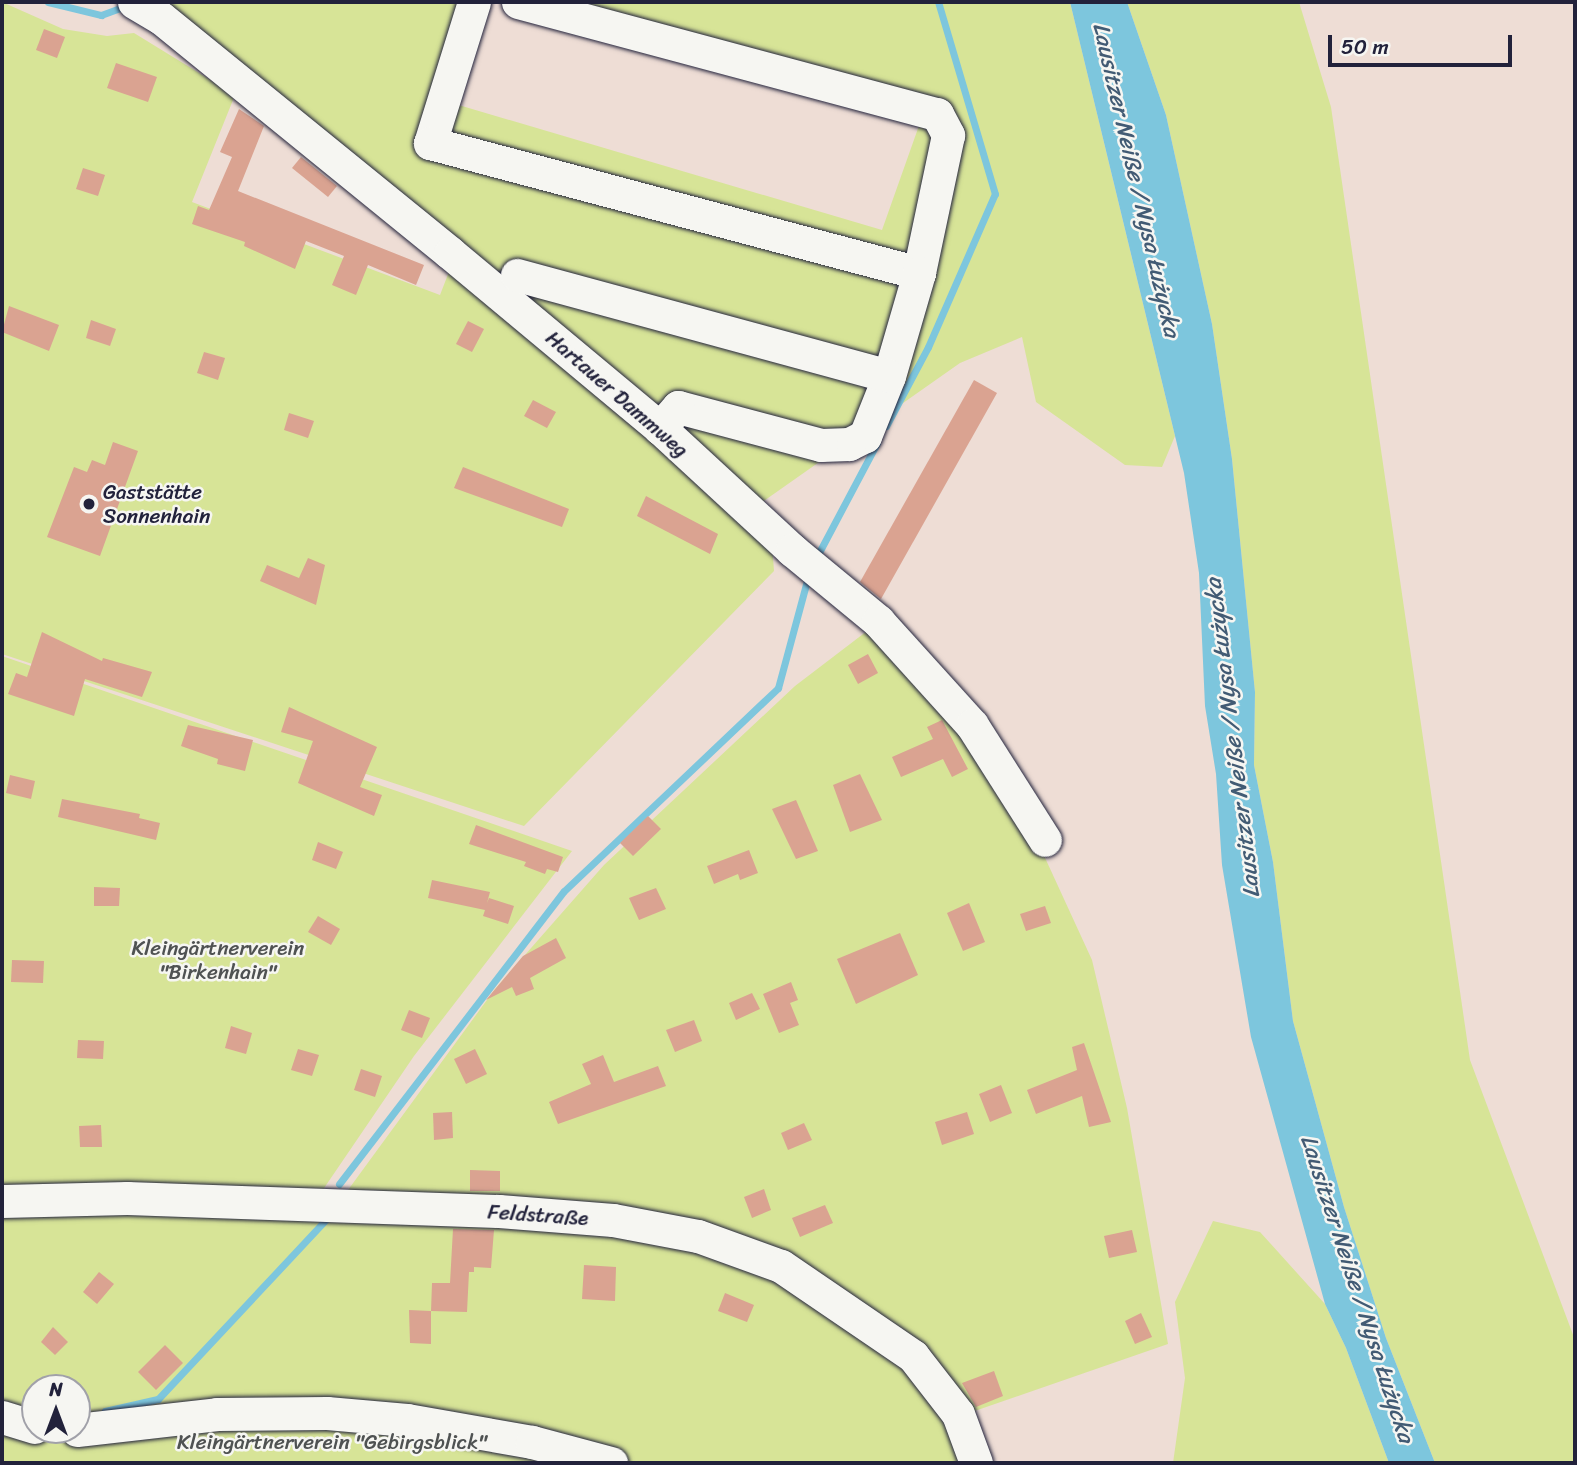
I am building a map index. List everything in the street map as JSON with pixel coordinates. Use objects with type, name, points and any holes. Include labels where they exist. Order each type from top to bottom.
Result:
[{"type":"street","points":[[474,2],[430,143],[919,273]]},
{"type":"street","points":[[518,2],[937,114],[948,135],[919,273],[889,376],[865,436],[849,444],[821,445],[678,407],[660,428]]},
{"type":"street","name":"Hartauer Dammweg","points":[[143,7],[660,428],[812,567],[878,621],[929,672],[972,725],[1045,840]]},
{"type":"street","points":[[517,275],[889,376]]},
{"type":"street","name":"Feldstraße","points":[[2,1201],[127,1198],[499,1211],[613,1220],[698,1236],[744,1249],[801,1277],[913,1356],[958,1413],[976,1463]]},
{"type":"street","points":[[91,1428],[217,1414],[327,1413],[407,1420],[532,1442],[611,1463]]},
{"type":"street","points":[[2,1417],[21,1423]]},
{"type":"green space","points":[[2,2],[63,29],[107,36],[134,33],[235,95],[192,202],[440,295],[452,264],[772,544],[774,571],[524,826],[2,654]]},
{"type":"green space","points":[[156,2],[466,2],[435,98],[882,230],[927,103],[559,2],[1070,2],[1175,436],[1162,467],[1125,465],[1036,402],[1022,337],[960,363],[758,505]]},
{"type":"green space","points":[[1127,2],[1299,2],[1331,107],[1470,1060],[1575,1340],[1575,1463],[1435,1463],[1386,1338],[1344,1207],[1293,1021],[1273,862],[1254,765],[1255,692],[1232,459],[1212,324],[1166,115]]},
{"type":"green space","points":[[871,628],[959,728],[1041,849],[1092,960],[1127,1108],[1168,1344],[966,1414],[734,1241],[348,1190],[495,989],[604,865],[795,686]]},
{"type":"green space","name":"Kleingärtnerverein \"Birkenhain\"","points":[[2,656],[572,851],[414,1056],[318,1197],[2,1197]]},
{"type":"green space","points":[[2,1205],[332,1207],[728,1248],[928,1373],[971,1463],[634,1463],[459,1422],[91,1424],[91,1374],[21,1374],[21,1417],[2,1412]]},
{"type":"green space","points":[[1213,1221],[1260,1232],[1325,1304],[1346,1348],[1389,1463],[1173,1463],[1185,1378],[1175,1302]]},
{"type":"green space","name":"Kleingärtnerverein \"Gebirgsblick\"","points":[[315,1418],[587,1463],[5,1463],[2,1456],[2,1425],[21,1430],[21,1444],[91,1444],[91,1438]]},
{"type":"water","name":"Lausitzer Neiße / Nysa Łużycka","points":[[1070,2],[1127,2],[1166,115],[1212,324],[1232,459],[1255,692],[1254,765],[1273,862],[1293,1021],[1344,1207],[1386,1338],[1435,1463],[1389,1463],[1346,1348],[1325,1304],[1251,1037],[1222,865],[1216,774],[1205,706],[1199,573],[1184,473]]},
{"type":"building","points":[[44,29],[65,37],[57,58],[36,50]]},
{"type":"building","points":[[116,63],[157,77],[148,102],[107,88]]},
{"type":"building","points":[[239,109],[264,126],[238,191],[424,265],[416,285],[368,265],[356,295],[332,285],[344,256],[306,241],[295,269],[244,246],[245,242],[192,224],[198,206],[209,210],[232,157],[220,152]]},
{"type":"building","points":[[301,157],[337,186],[328,197],[292,168]]},
{"type":"building","points":[[83,168],[105,175],[98,196],[76,189]]},
{"type":"building","points":[[9,306],[59,325],[49,351],[2,332]]},
{"type":"building","points":[[91,320],[116,329],[110,346],[86,338]]},
{"type":"building","points":[[468,321],[484,329],[472,352],[456,344]]},
{"type":"building","points":[[204,352],[225,358],[218,380],[197,373]]},
{"type":"building","points":[[974,380],[997,393],[881,599],[860,582]]},
{"type":"building","points":[[533,400],[556,412],[547,428],[524,416]]},
{"type":"building","points":[[289,413],[314,421],[308,438],[284,430]]},
{"type":"building","name":"Gaststätte Sonnenhain","points":[[113,442],[138,451],[100,556],[47,537],[74,467],[87,472],[92,460],[105,465]]},
{"type":"building","points":[[463,467],[569,509],[562,527],[454,488]]},
{"type":"building","points":[[646,496],[718,534],[710,554],[637,516]]},
{"type":"building","points":[[308,558],[325,565],[316,605],[260,581],[267,565],[299,578]]},
{"type":"building","points":[[42,632],[102,661],[103,658],[152,672],[142,697],[85,679],[74,716],[8,694],[16,673],[27,677]]},
{"type":"building","points":[[868,654],[878,673],[858,684],[848,665]]},
{"type":"building","points":[[289,707],[377,747],[360,787],[382,795],[374,816],[298,783],[313,741],[281,732]]},
{"type":"building","points":[[942,720],[968,769],[952,777],[943,759],[901,777],[892,757],[933,739],[927,727]]},
{"type":"building","points":[[188,725],[253,740],[245,771],[217,764],[218,759],[181,746]]},
{"type":"building","points":[[860,774],[882,820],[850,832],[833,785]]},
{"type":"building","points":[[10,775],[35,781],[31,799],[6,793]]},
{"type":"building","points":[[62,799],[140,814],[139,818],[160,823],[156,840],[58,817]]},
{"type":"building","points":[[796,800],[818,851],[796,859],[772,809]]},
{"type":"building","points":[[648,816],[661,829],[633,856],[620,843]]},
{"type":"building","points":[[476,825],[563,857],[558,872],[547,869],[545,874],[524,866],[526,862],[469,844]]},
{"type":"building","points":[[318,842],[343,852],[336,869],[312,860]]},
{"type":"building","points":[[749,850],[758,873],[740,880],[738,874],[714,884],[707,866]]},
{"type":"building","points":[[432,880],[490,892],[487,903],[489,898],[514,906],[508,924],[483,916],[485,910],[428,898]]},
{"type":"building","points":[[94,887],[120,888],[119,906],[94,906]]},
{"type":"building","points":[[656,888],[666,909],[639,920],[629,898]]},
{"type":"building","points":[[969,903],[985,942],[963,951],[947,913]]},
{"type":"building","points":[[1045,906],[1051,923],[1026,931],[1020,914]]},
{"type":"building","points":[[318,916],[340,929],[331,945],[308,932]]},
{"type":"building","points":[[900,933],[918,975],[856,1004],[837,959]]},
{"type":"building","points":[[556,938],[566,958],[530,978],[534,989],[516,996],[512,987],[486,1000],[523,956]]},
{"type":"building","points":[[12,960],[44,961],[43,983],[11,982]]},
{"type":"building","points":[[791,982],[798,1000],[790,1003],[799,1025],[779,1033],[763,994]]},
{"type":"building","points":[[752,993],[760,1009],[736,1020],[729,1003]]},
{"type":"building","points":[[409,1010],[430,1018],[422,1038],[401,1030]]},
{"type":"building","points":[[694,1020],[702,1041],[675,1052],[666,1030]]},
{"type":"building","points":[[231,1026],[252,1033],[246,1054],[225,1048]]},
{"type":"building","points":[[78,1040],[104,1041],[103,1059],[77,1058]]},
{"type":"building","points":[[1084,1043],[1111,1122],[1089,1127],[1082,1096],[1036,1114],[1027,1090],[1077,1070],[1072,1047]]},
{"type":"building","points":[[298,1049],[319,1055],[312,1076],[291,1070]]},
{"type":"building","points":[[475,1049],[487,1074],[466,1084],[454,1059]]},
{"type":"building","points":[[603,1055],[614,1082],[658,1066],[666,1086],[558,1124],[549,1102],[591,1084],[582,1064]]},
{"type":"building","points":[[361,1069],[382,1076],[375,1097],[354,1090]]},
{"type":"building","points":[[1001,1085],[1012,1113],[990,1122],[979,1094]]},
{"type":"building","points":[[452,1112],[453,1138],[434,1140],[433,1113]]},
{"type":"building","points":[[967,1112],[974,1134],[942,1145],[935,1122]]},
{"type":"building","points":[[804,1123],[812,1140],[788,1150],[781,1133]]},
{"type":"building","points":[[101,1125],[102,1147],[80,1147],[79,1126]]},
{"type":"building","points":[[470,1170],[500,1171],[500,1191],[470,1191]]},
{"type":"building","points":[[764,1189],[771,1210],[752,1218],[744,1197]]},
{"type":"building","points":[[825,1205],[833,1223],[800,1237],[792,1218]]},
{"type":"building","points":[[453,1229],[494,1230],[491,1268],[474,1267],[474,1272],[469,1272],[467,1312],[431,1311],[432,1283],[450,1283]]},
{"type":"building","points":[[1132,1230],[1137,1252],[1109,1258],[1104,1236]]},
{"type":"building","points":[[584,1265],[616,1267],[615,1301],[582,1299]]},
{"type":"building","points":[[99,1272],[114,1284],[97,1304],[83,1292]]},
{"type":"building","points":[[725,1293],[754,1305],[747,1322],[718,1311]]},
{"type":"building","points":[[409,1310],[431,1311],[431,1344],[410,1343]]},
{"type":"building","points":[[1141,1313],[1152,1337],[1135,1344],[1125,1321]]},
{"type":"building","points":[[53,1327],[68,1342],[55,1355],[41,1342]]},
{"type":"building","points":[[165,1345],[183,1363],[156,1390],[138,1372]]},
{"type":"building","points":[[994,1371],[1003,1396],[976,1407],[962,1383]]},
{"type":"waterway","points":[[48,2],[101,15],[128,5]]},
{"type":"waterway","points":[[886,426],[928,347],[995,194],[938,2]]},
{"type":"waterway","points":[[815,560],[877,443]]},
{"type":"waterway","points":[[339,1184],[564,891],[778,688],[808,577]]},
{"type":"waterway","points":[[105,1411],[158,1399],[329,1216]]},
{"type":"place","name":"Gaststätte Sonnenhain","points":[[89,504]]}]
